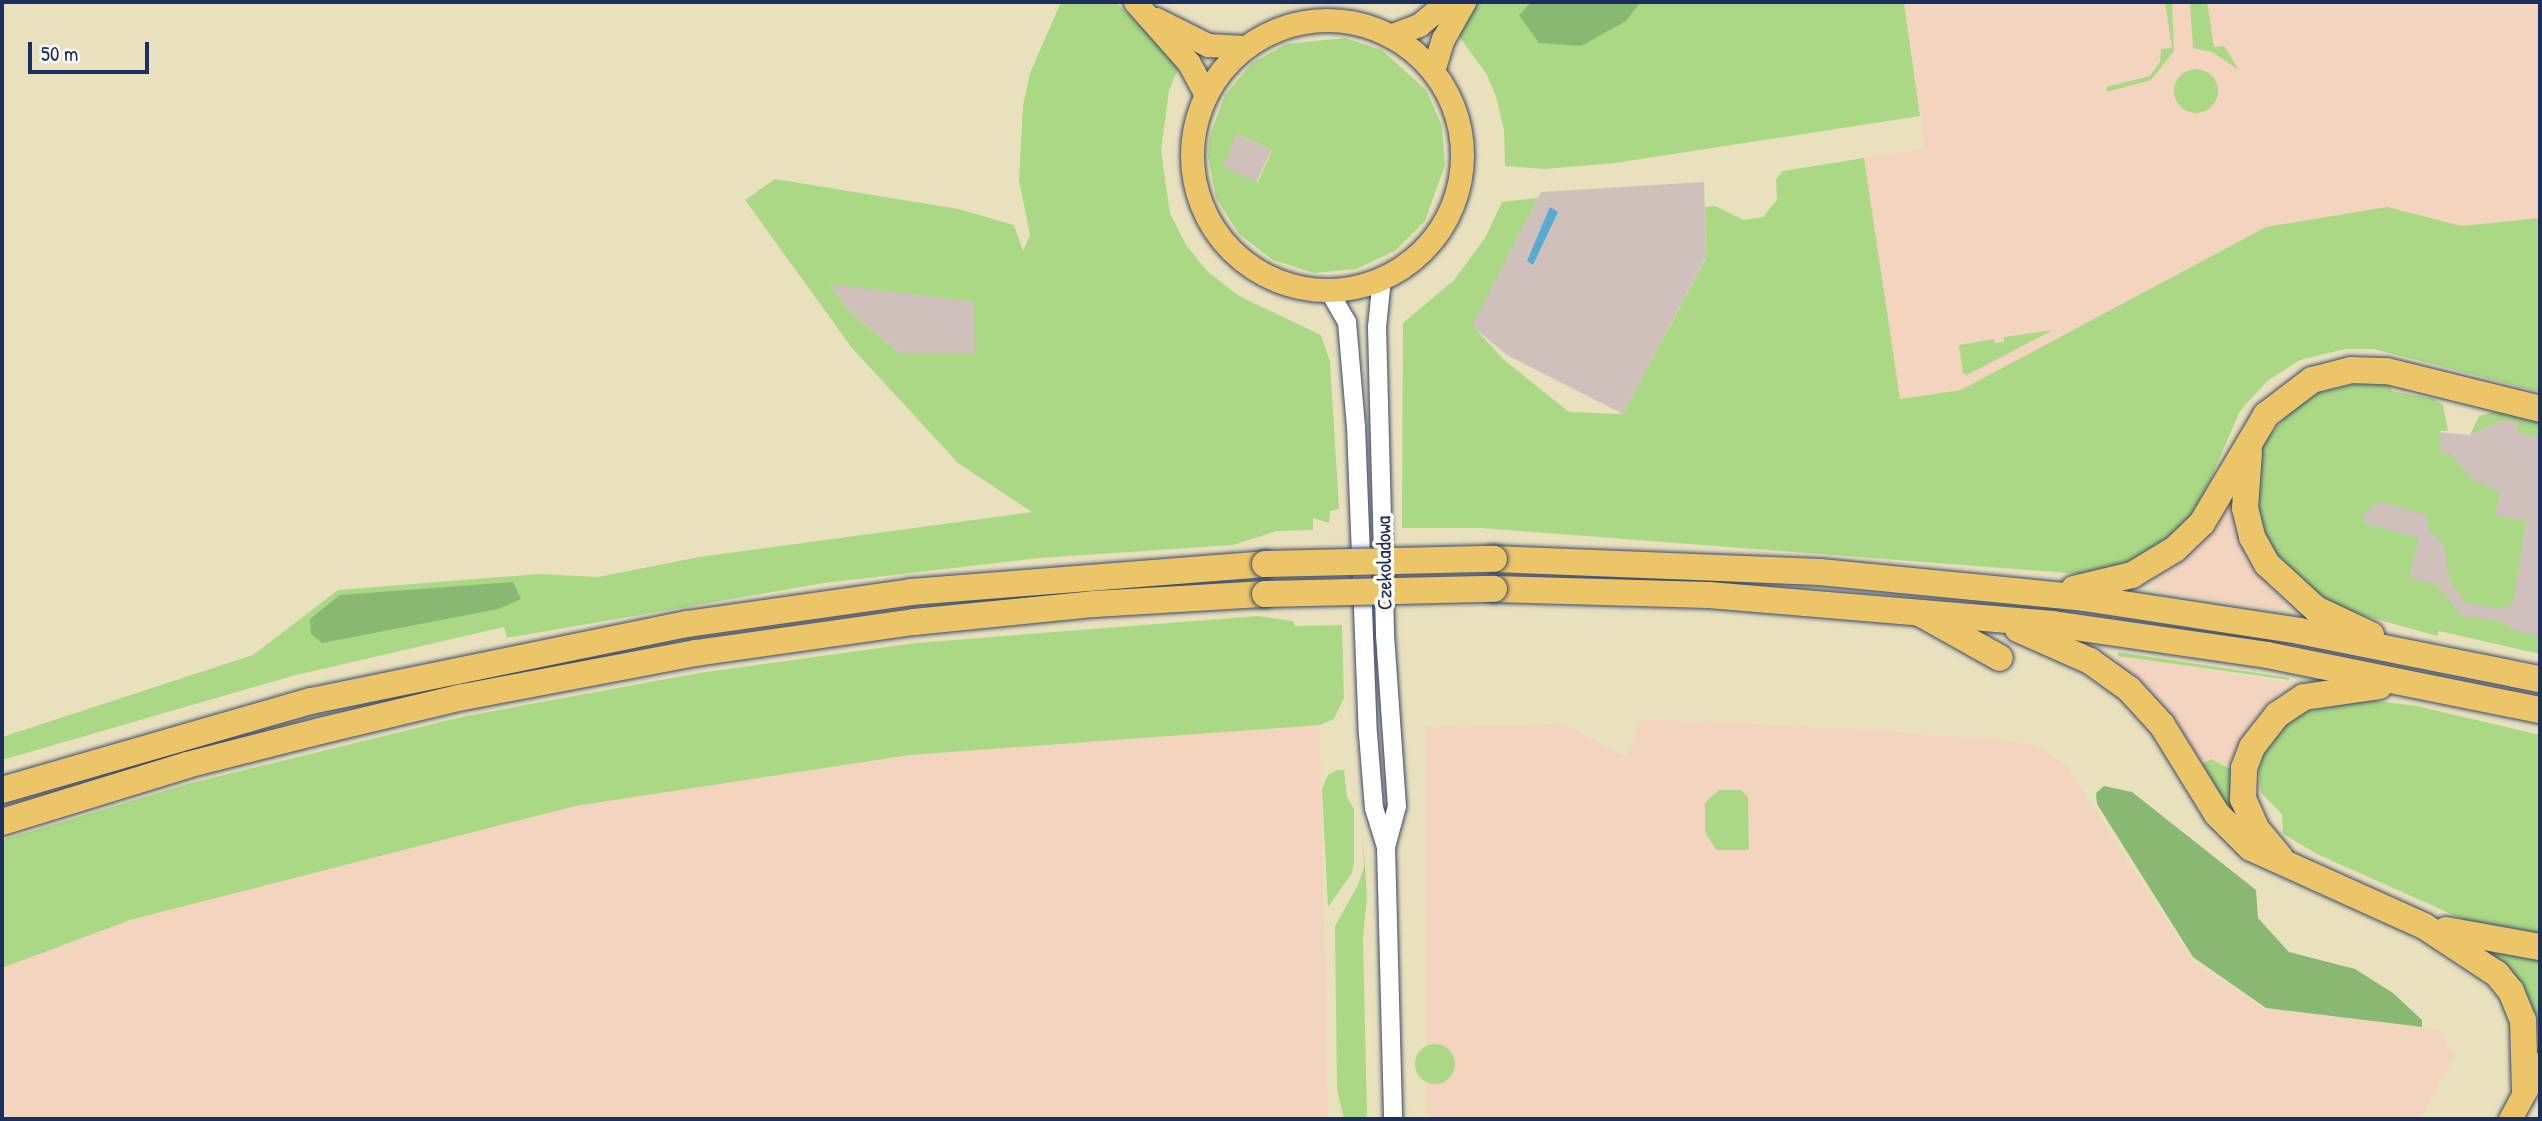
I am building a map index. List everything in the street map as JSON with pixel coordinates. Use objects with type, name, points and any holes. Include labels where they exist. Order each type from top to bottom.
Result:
[{"type":"highway","points":[[2049,594],[2109,582],[2156,563],[2202,523],[2266,415],[2293,390],[2312,380],[2351,369],[2434,380],[2540,409]]},
{"type":"highway","points":[[2249,445],[2245,508],[2252,537],[2267,564],[2316,609],[2426,654]]},
{"type":"highway","points":[[2,790],[311,701],[687,624],[911,592],[1265,564],[1494,559],[1820,572],[2049,594],[2426,654],[2540,679]]},
{"type":"highway","points":[[2,822],[187,765],[320,731],[463,697],[682,656],[914,622],[1095,604],[1265,594],[1494,589],[1709,594],[1954,613],[2249,652],[2540,710]]},
{"type":"highway","points":[[1910,609],[2000,658]]},
{"type":"highway","points":[[1954,613],[2033,634],[2108,672],[2157,719],[2207,801],[2233,832],[2256,852],[2424,926],[2481,960],[2511,992],[2524,1027],[2533,1086]]},
{"type":"highway","points":[[2297,871],[2257,830],[2243,799],[2246,759],[2262,730],[2288,707],[2318,692],[2377,686],[2446,690]]},
{"type":"highway","points":[[2424,926],[2540,947]]},
{"type":"main road","points":[[1390,36],[1419,25],[1446,2]]},
{"type":"main road","points":[[1433,71],[1442,42],[1464,2]]},
{"type":"main road","points":[[1143,9],[1208,45],[1244,47]]},
{"type":"main road","points":[[1143,9],[1189,62],[1206,94]]},
{"type":"main road","points":[[1319,20],[1362,24],[1390,36],[1433,71],[1456,116],[1462,147],[1460,176],[1448,213],[1429,243],[1382,278],[1329,291],[1296,286],[1257,271],[1211,224],[1201,204],[1193,161],[1198,116],[1206,94],[1244,47],[1272,33],[1319,20]]},
{"type":"main road","points":[[2510,1119],[2533,1086],[2540,1064]]},
{"type":"street","name":"Czekoladowa","points":[[1382,278],[1377,327],[1385,635],[1397,807],[1386,847]]},
{"type":"street","name":"Czekoladowa","points":[[1329,291],[1348,331],[1356,426],[1368,734],[1374,807],[1386,847],[1393,1119]]},
{"type":"shaded area","points":[[1905,2],[2540,2],[2540,220],[2463,230],[2266,227],[1961,390],[1899,399],[1864,158],[1925,148]]},
{"type":"shaded area","points":[[1237,134],[1271,150],[1256,184],[1221,168]]},
{"type":"shaded area","points":[[1704,182],[1706,257],[1623,414],[1507,355],[1471,325],[1541,192]]},
{"type":"shaded area","points":[[828,283],[975,302],[975,354],[901,354],[850,312]]},
{"type":"shaded area","points":[[2296,419],[2470,435],[2503,420],[2519,423],[2517,432],[2540,439],[2540,646],[2342,589]]},
{"type":"shaded area","points":[[2230,501],[2254,567],[2284,603],[2280,610],[2156,591],[2154,584],[2196,545]]},
{"type":"shaded area","points":[[2118,656],[2288,683],[2251,722],[2239,742],[2233,768],[2211,759],[2198,766],[2116,671]]},
{"type":"shaded area","points":[[1640,719],[1860,729],[2033,743],[2067,767],[2193,961],[2265,1009],[2439,1030],[2455,1056],[2420,1119],[1427,1119],[1426,727],[1564,724],[1627,757]]},
{"type":"shaded area","points":[[1320,725],[1328,1119],[2,1119],[2,968],[130,920],[575,806],[911,755]]},
{"type":"green space","points":[[1061,2],[1115,2],[1170,53],[1178,69],[1169,90],[1161,151],[1170,213],[1186,245],[1207,271],[1239,296],[1321,335],[1330,362],[1339,509],[1330,511],[1329,523],[1313,518],[1313,530],[1277,531],[1233,545],[1040,558],[824,583],[507,638],[504,627],[292,676],[2,760],[2,737],[253,655],[338,590],[539,574],[598,577],[699,557],[1032,512],[958,463],[852,348],[745,200],[775,179],[958,209],[1014,225],[1023,251],[1030,235],[1019,180],[1023,106],[1030,73]],"holes":[[[829,284],[974,302],[975,354],[901,354],[850,312]]]},
{"type":"green space","points":[[1477,2],[1531,2],[1520,15],[1626,21],[1641,2],[1904,2],[1920,116],[1615,163],[1545,169],[1505,166],[1504,130],[1496,96],[1486,73],[1455,31]]},
{"type":"green space","points":[[1531,2],[1641,2],[1626,21],[1581,46],[1539,43],[1519,15]]},
{"type":"green space","points":[[2165,2],[2172,2],[2174,51],[2151,80],[2107,92],[2106,87],[2150,76],[2160,62],[2161,49],[2172,48]]},
{"type":"green space","points":[[2190,2],[2207,2],[2214,47],[2224,46],[2239,70],[2212,52],[2193,48]]},
{"type":"green space","points":[[1345,38],[1382,50],[1426,90],[1442,126],[1445,165],[1425,221],[1395,251],[1356,269],[1314,273],[1273,260],[1239,234],[1216,198],[1208,156],[1210,135],[1225,95],[1252,63],[1286,44]],"holes":[[[1237,134],[1272,150],[1258,182],[1223,167]]]},
{"type":"green space","points":[[2196,69],[2211,76],[2218,91],[2211,106],[2196,113],[2181,106],[2174,91],[2181,76]]},
{"type":"green space","points":[[1864,158],[1900,399],[1961,390],[2266,227],[2387,207],[2461,226],[2540,218],[2540,392],[2374,349],[2345,349],[2300,360],[2267,381],[2240,411],[2207,487],[2186,523],[2168,540],[2126,565],[2081,574],[1480,528],[1402,528],[1403,323],[1454,280],[1485,238],[1502,202],[1538,198],[1472,325],[1504,360],[1569,412],[1623,414],[1706,258],[1705,207],[1715,206],[1744,220],[1763,217],[1777,200],[1776,179],[1783,171]]},
{"type":"green space","points":[[2053,330],[1967,375],[1963,373],[1959,345],[1994,339],[1995,343],[2004,342],[2004,337]]},
{"type":"green space","points":[[2355,384],[2390,385],[2392,391],[2434,399],[2443,405],[2448,431],[2440,431],[2441,454],[2451,453],[2469,477],[2500,492],[2495,516],[2526,521],[2513,604],[2503,609],[2467,603],[2450,582],[2444,545],[2427,527],[2427,515],[2381,502],[2365,511],[2362,523],[2419,538],[2409,578],[2436,585],[2462,616],[2505,622],[2511,630],[2540,636],[2540,654],[2439,631],[2437,636],[2351,612],[2316,596],[2269,556],[2252,478],[2263,444],[2295,405],[2317,393]]},
{"type":"green space","points":[[2499,411],[2540,421],[2540,439],[2516,432],[2519,423],[2503,420],[2470,435],[2479,416]]},
{"type":"green space","points":[[513,582],[521,599],[498,609],[322,643],[311,634],[310,619],[340,595]]},
{"type":"green space","points":[[1258,616],[1293,621],[1295,626],[1342,625],[1344,698],[1334,719],[1320,725],[910,755],[575,806],[130,920],[2,968],[2,840],[191,783],[466,716],[699,673],[916,643]]},
{"type":"green space","points":[[2118,652],[2289,678],[2289,680],[2118,656]]},
{"type":"green space","points":[[2368,700],[2417,706],[2540,735],[2540,935],[2467,921],[2319,855],[2283,834],[2282,814],[2261,793],[2259,771],[2266,745],[2278,730],[2304,712]]},
{"type":"green space","points":[[2211,759],[2231,769],[2231,794],[2241,825],[2198,766]]},
{"type":"green space","points":[[1344,770],[1347,797],[1354,809],[1354,862],[1352,873],[1328,907],[1322,789],[1328,775]]},
{"type":"green space","points":[[2104,786],[2132,792],[2256,890],[2258,918],[2289,952],[2355,969],[2393,993],[2422,1020],[2422,1027],[2266,1008],[2193,957],[2097,804],[2096,793]]},
{"type":"green space","points":[[1719,790],[1741,790],[1748,797],[1749,850],[1716,850],[1705,832],[1705,803]]},
{"type":"green space","points":[[1363,838],[1367,897],[1363,938],[1367,1119],[1344,1119],[1337,1090],[1335,926],[1358,885],[1364,867]]},
{"type":"green space","points":[[2480,949],[2540,955],[2540,1021],[2535,1029]]},
{"type":"green space","points":[[1435,1044],[1443,1045],[1449,1050],[1454,1056],[1454,1072],[1449,1078],[1443,1083],[1435,1084],[1427,1083],[1421,1078],[1416,1072],[1415,1064],[1416,1056],[1421,1050],[1427,1045]]},
{"type":"water","points":[[1550,207],[1558,212],[1533,265],[1527,261]]}]
